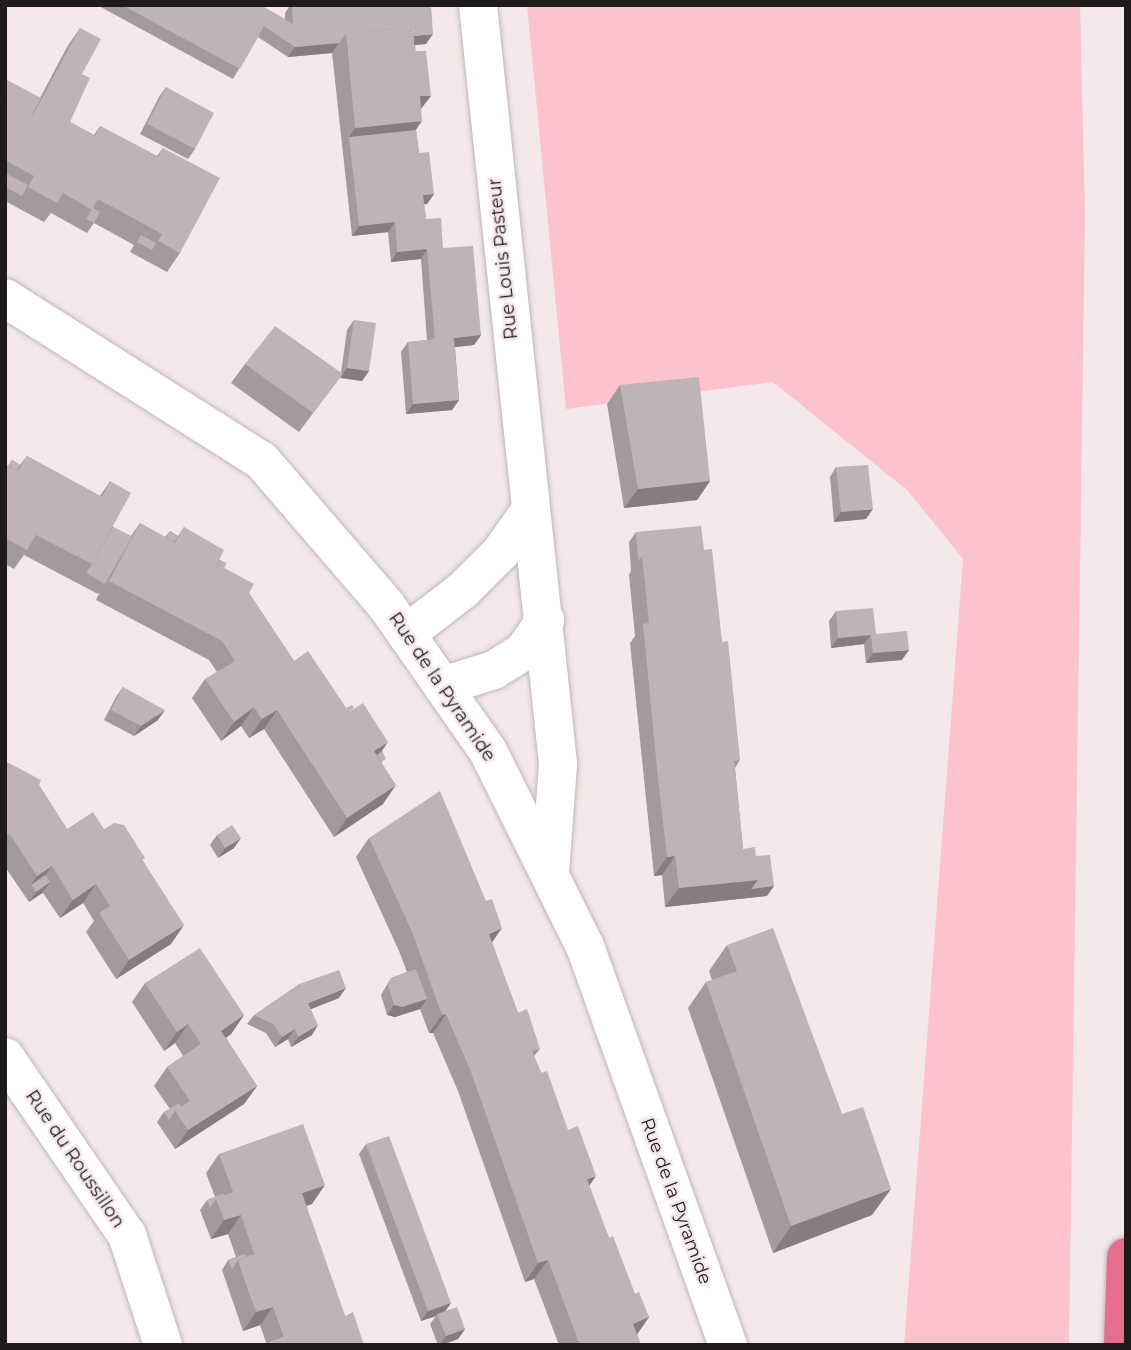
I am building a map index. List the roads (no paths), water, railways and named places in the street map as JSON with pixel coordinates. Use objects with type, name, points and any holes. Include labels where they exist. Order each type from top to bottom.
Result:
[{"type":"highway","points":[[1123,1345],[1126,1257]]},
{"type":"street","name":"Rue Louis Pasteur","points":[[478,5],[529,512],[545,620],[558,764],[550,876]]},
{"type":"street","name":"Rue de la Pyramide","points":[[5,298],[262,461],[407,634],[488,751],[585,946],[728,1345]]},
{"type":"street","points":[[407,634],[463,590],[501,552],[529,512]]},
{"type":"street","points":[[443,686],[494,670],[523,652],[545,620]]},
{"type":"street","name":"Rue du Roussillon","points":[[5,1057],[127,1235],[163,1345]]}]
